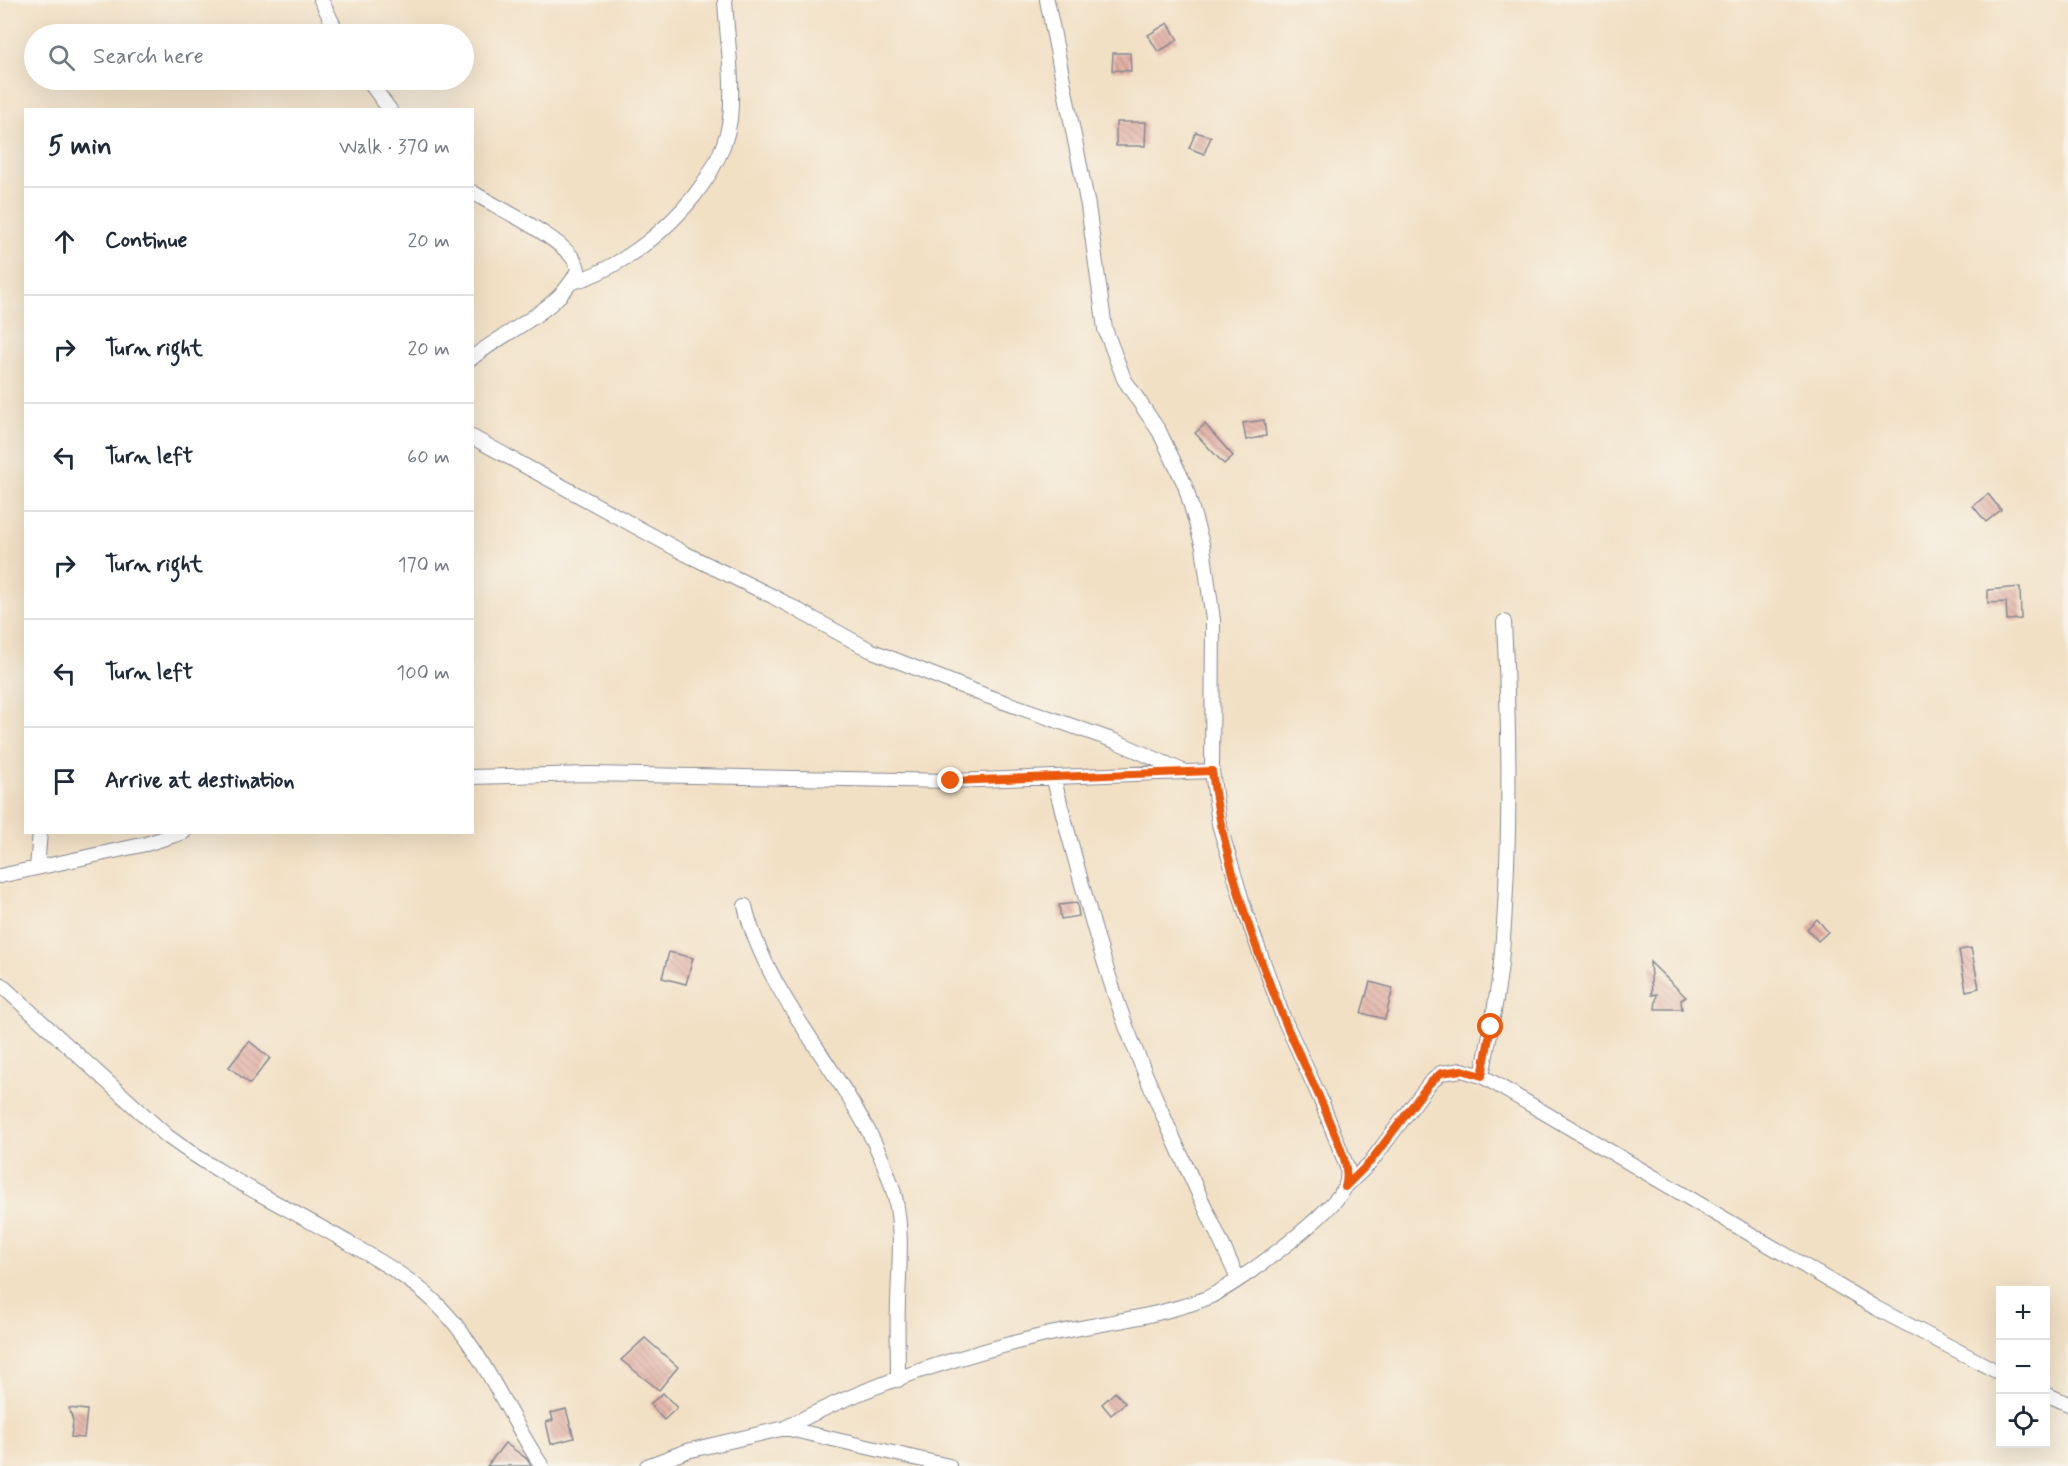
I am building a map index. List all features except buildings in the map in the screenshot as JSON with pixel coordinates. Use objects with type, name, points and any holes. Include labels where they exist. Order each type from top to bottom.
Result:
[{"type":"street","points":[[321,0],[333,24]]},
{"type":"street","points":[[573,282],[595,276],[617,265],[658,233],[696,194],[717,164],[730,120],[731,97],[725,0]]},
{"type":"street","points":[[1047,0],[1088,206],[1105,329],[1124,379],[1159,431],[1185,485],[1203,548],[1214,620],[1212,771],[1219,824],[1246,914],[1283,1017],[1320,1098],[1347,1167],[1345,1187]]},
{"type":"street","points":[[376,90],[389,108]]},
{"type":"street","points":[[474,193],[541,232],[572,256],[578,270],[573,282],[553,302],[474,357]]},
{"type":"street","points":[[474,438],[675,549],[772,596],[870,650],[984,695],[1115,741],[1185,772]]},
{"type":"street","points":[[1482,1076],[1501,965],[1508,855],[1508,700],[1504,622]]},
{"type":"street","points":[[474,777],[589,774],[951,781],[1212,771]]},
{"type":"street","points":[[1053,777],[1105,964],[1126,1025],[1149,1084],[1238,1279]]},
{"type":"street","points":[[37,868],[40,834]]},
{"type":"street","points":[[0,876],[146,844],[178,834]]},
{"type":"street","points":[[745,906],[752,936],[773,976],[880,1155],[894,1196],[900,1224],[901,1252],[898,1380]]},
{"type":"street","points":[[0,984],[167,1136],[190,1153],[220,1173],[387,1265],[434,1301],[472,1345],[542,1466]]},
{"type":"street","points":[[647,1466],[687,1451],[785,1428],[808,1416],[931,1367],[1038,1337],[1158,1313],[1201,1301],[1216,1294],[1333,1204],[1345,1187],[1370,1162],[1429,1084],[1441,1073],[1462,1070],[1482,1076],[1622,1156],[1876,1308],[1996,1369]]},
{"type":"street","points":[[2050,1396],[2068,1404]]},
{"type":"street","points":[[785,1428],[949,1466]]},
{"type":"route","points":[[951,781],[1212,771],[1219,824],[1246,914],[1283,1017],[1320,1098],[1347,1167],[1348,1178],[1345,1187],[1370,1162],[1429,1084],[1441,1073],[1462,1070],[1482,1076],[1491,1027]]}]
